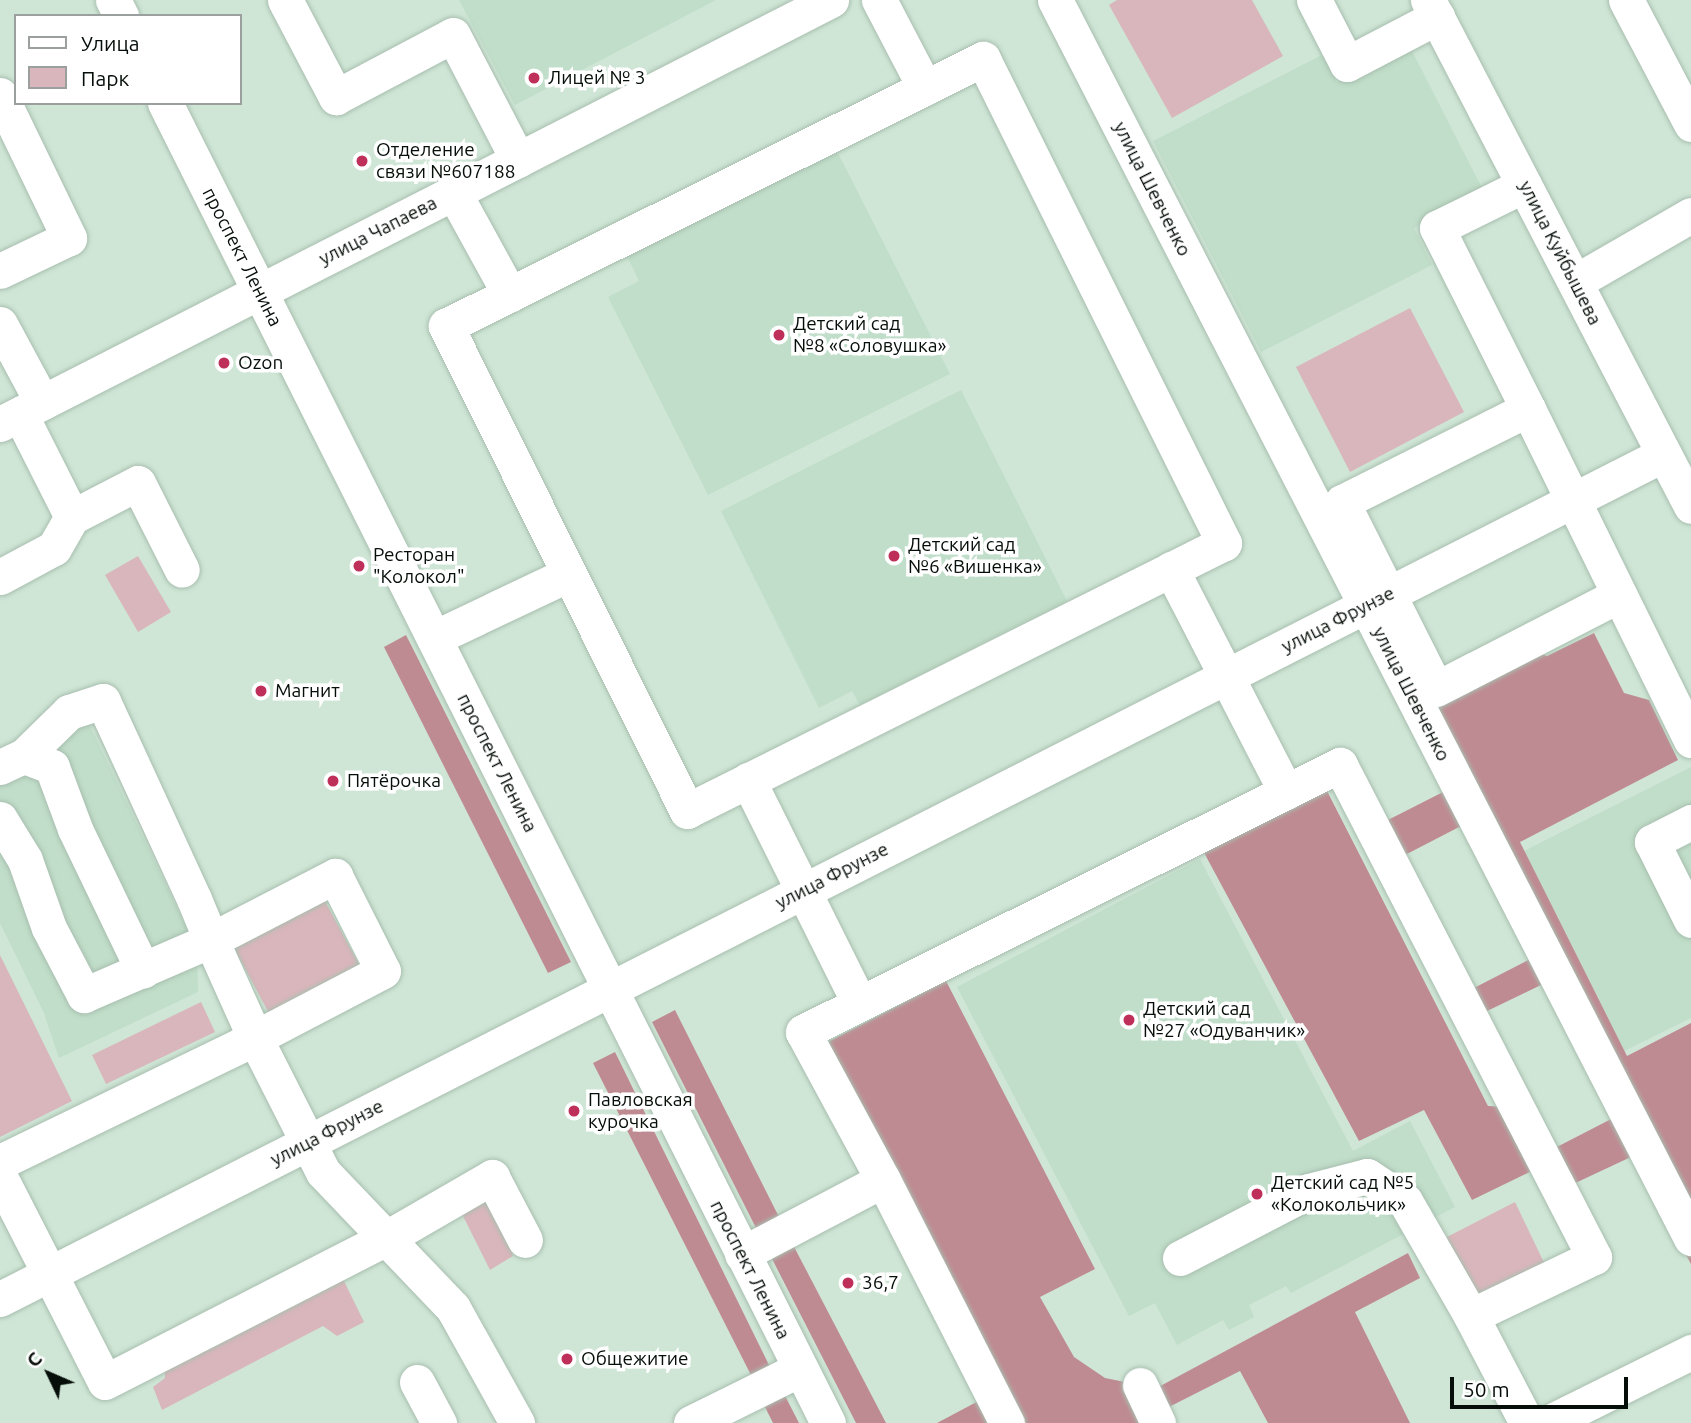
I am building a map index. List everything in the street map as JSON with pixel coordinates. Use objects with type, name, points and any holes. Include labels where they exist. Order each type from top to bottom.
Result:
[{"type":"street","points":[[285,0],[336,97],[453,35],[518,160]]},
{"type":"street","points":[[879,0],[925,88]]},
{"type":"street","name":"улица Шевченко","points":[[1055,0],[1377,600],[1691,1238]]},
{"type":"street","points":[[1314,0],[1347,64],[1433,8]]},
{"type":"street","points":[[1626,0],[1691,124]]},
{"type":"street","name":"улица Чапаева","points":[[20,413],[518,160],[809,5]]},
{"type":"street","name":"улица Куйбышева","points":[[1433,8],[1691,506]]},
{"type":"street","points":[[983,58],[1224,543],[687,811],[446,326],[510,295],[983,58]]},
{"type":"street","points":[[0,95],[69,238],[0,271]]},
{"type":"street","name":"проспект Ленина","points":[[166,105],[828,1423]]},
{"type":"street","points":[[1524,185],[1437,228],[1691,740]]},
{"type":"street","points":[[454,192],[510,295]]},
{"type":"street","points":[[1575,282],[1691,215]]},
{"type":"street","points":[[0,324],[20,413],[72,517]]},
{"type":"street","points":[[1528,409],[1342,502],[1377,600],[1436,689],[1619,596]]},
{"type":"street","name":"улица Фрунзе","points":[[0,1298],[1664,454]]},
{"type":"street","points":[[0,578],[54,548],[72,517],[138,483],[182,570]]},
{"type":"street","points":[[1171,569],[1286,792]]},
{"type":"street","points":[[434,639],[569,574]]},
{"type":"street","points":[[12,762],[69,712],[103,701],[255,1038],[306,1143],[323,1172],[453,1308],[517,1423]]},
{"type":"street","points":[[12,762],[52,767],[75,829],[143,970]]},
{"type":"street","points":[[1007,1423],[883,1180],[803,1032],[1340,765],[1594,1257],[1471,1316]]},
{"type":"street","points":[[748,780],[859,1003]]},
{"type":"street","points":[[0,819],[25,860],[49,928],[84,995],[211,940],[335,876],[383,971],[255,1038],[0,1162]]},
{"type":"street","points":[[1691,822],[1652,842],[1691,920]]},
{"type":"street","points":[[0,1177],[105,1382],[385,1239],[492,1177],[525,1240]]},
{"type":"street","points":[[1180,1258],[1309,1191],[1367,1177],[1405,1200],[1471,1316],[1527,1423]]},
{"type":"street","points":[[741,1254],[883,1180]]},
{"type":"street","points":[[1548,1423],[1691,1352]]},
{"type":"street","points":[[691,1423],[800,1368]]},
{"type":"street","points":[[417,1382],[439,1423]]},
{"type":"street","points":[[1140,1385],[1158,1423]]},
{"type":"shaded area","name":"Лицей № 3","points":[[459,0],[716,0],[515,105]]},
{"type":"shaded area","points":[[1409,45],[1484,192],[1414,228],[1432,265],[1261,352],[1153,141],[1322,55],[1337,82]]},
{"type":"shaded area","name":"Детский сад №8 «Соловушка»","points":[[837,151],[950,374],[708,495],[608,297],[639,281],[627,256]]},
{"type":"shaded area","name":"Детский сад №6 «Вишенка»","points":[[961,390],[1067,601],[860,705],[852,691],[819,708],[721,511]]},
{"type":"shaded area","points":[[1594,633],[1624,693],[1649,700],[1678,760],[1520,842],[1627,1056],[1691,1023],[1691,1264],[1633,1156],[1569,1186],[1551,1150],[1617,1116],[1545,983],[1483,1013],[1472,989],[1534,957],[1463,825],[1403,856],[1384,822],[1447,790],[1435,699],[1532,651],[1547,656]]},
{"type":"shaded area","points":[[406,635],[571,962],[548,973],[384,647]]},
{"type":"shaded area","points":[[58,720],[90,726],[197,950],[198,992],[59,1058],[44,1013],[0,923],[0,753]]},
{"type":"shaded area","points":[[1691,767],[1691,1018],[1622,1052],[1522,852]]},
{"type":"shaded area","points":[[1326,789],[1488,1106],[1506,1107],[1538,1168],[1472,1200],[1424,1110],[1359,1141],[1201,847]]},
{"type":"shaded area","points":[[1200,859],[1353,1151],[1410,1121],[1455,1207],[1291,1293],[1286,1286],[1249,1305],[1254,1317],[1229,1330],[1223,1320],[1177,1345],[1155,1303],[1129,1316],[957,987]]},
{"type":"shaded area","points":[[946,981],[1095,1269],[1040,1297],[1074,1357],[1105,1378],[1140,1385],[1158,1423],[1016,1423],[824,1044]]},
{"type":"shaded area","points":[[675,1010],[780,1219],[757,1230],[652,1022]]},
{"type":"shaded area","points":[[615,1052],[773,1373],[755,1383],[593,1063]]},
{"type":"shaded area","points":[[790,1239],[886,1423],[856,1423],[767,1249]]},
{"type":"shaded area","points":[[1408,1253],[1420,1278],[1355,1312],[1410,1423],[1268,1423],[1240,1371],[1161,1411],[1151,1391]]},
{"type":"shaded area","points":[[779,1384],[799,1423],[773,1423],[759,1395]]},
{"type":"shaded area","points":[[986,1397],[998,1423],[937,1423]]},
{"type":"green space","points":[[1117,0],[1252,0],[1283,56],[1172,118],[1109,5]]},
{"type":"green space","points":[[1410,308],[1464,412],[1350,472],[1296,367]]},
{"type":"green space","points":[[138,556],[171,612],[138,632],[105,575]]},
{"type":"green space","points":[[320,892],[360,966],[270,1015],[230,941]]},
{"type":"green space","points":[[0,955],[72,1101],[0,1137]]},
{"type":"green space","points":[[201,1002],[215,1032],[106,1084],[92,1055]]},
{"type":"green space","points":[[494,1196],[513,1256],[490,1270],[462,1214]]},
{"type":"green space","points":[[1515,1202],[1547,1269],[1478,1300],[1445,1238]]},
{"type":"green space","points":[[343,1279],[364,1322],[337,1336],[323,1326],[162,1410],[153,1387],[165,1378],[165,1366]]},
{"type":"place","name":"Лицей № 3","points":[[534,78]]},
{"type":"place","name":"Отделение связи №607188","points":[[362,161]]},
{"type":"place","name":"Детский сад №8 «Соловушка»","points":[[779,335]]},
{"type":"place","name":"Ozon","points":[[224,363]]},
{"type":"place","name":"Детский сад №6 «Вишенка»","points":[[894,556]]},
{"type":"place","name":"Ресторан \"Колокол\"","points":[[359,566]]},
{"type":"place","name":"Магнит","points":[[261,691]]},
{"type":"place","name":"Пятёрочка","points":[[333,781]]},
{"type":"place","name":"Детский сад №27 «Одуванчик»","points":[[1129,1020]]},
{"type":"place","name":"Павловская курочка","points":[[574,1111]]},
{"type":"place","name":"Детский сад №5 «Колокольчик»","points":[[1257,1194]]},
{"type":"place","name":"36,7","points":[[848,1283]]},
{"type":"place","name":"Общежитие","points":[[567,1359]]}]
